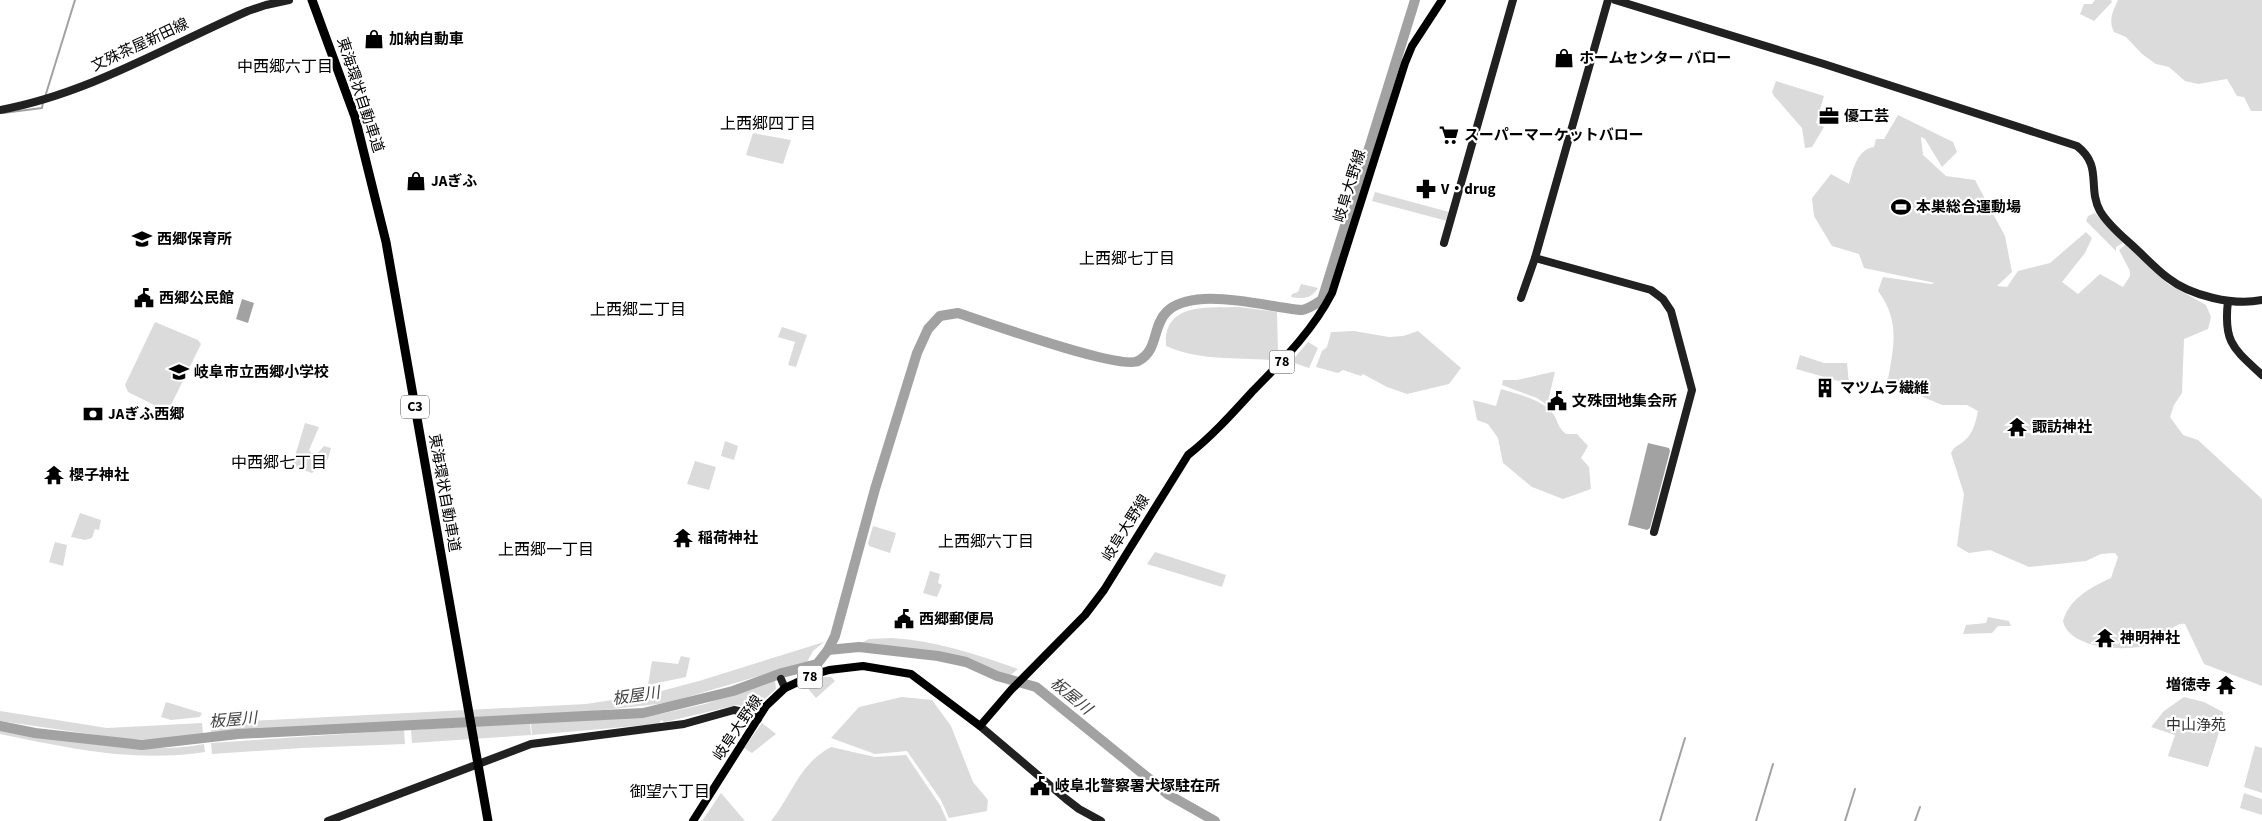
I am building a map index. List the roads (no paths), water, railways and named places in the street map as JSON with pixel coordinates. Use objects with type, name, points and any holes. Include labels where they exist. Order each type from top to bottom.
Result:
[{"type":"highway","name":"東海環状自動車道","points":[[312,0],[355,118],[386,242],[488,821]]},
{"type":"main road","name":"岐阜大野線","points":[[693,821],[766,706],[785,688],[813,675],[863,666],[911,674],[980,726],[1011,690],[1085,615],[1104,590],[1188,455],[1204,443],[1281,363],[1319,317],[1332,293],[1405,63],[1412,46],[1442,0]]},
{"type":"street","name":"文殊茶屋新田線","points":[[0,110],[46,99],[84,86],[241,14],[266,5],[289,0]]},
{"type":"street","points":[[1444,243],[1513,0]]},
{"type":"street","points":[[1522,298],[1608,0]]},
{"type":"street","points":[[1615,0],[1815,61],[2077,146],[2093,166],[2095,200],[2100,211],[2167,278],[2180,286],[2228,301],[2239,303],[2262,300]]},
{"type":"street","points":[[1535,258],[1651,290],[1663,299],[1671,311],[1692,390],[1654,532]]},
{"type":"street","points":[[2228,301],[2228,337],[2234,349],[2262,375]]},
{"type":"street","points":[[781,679],[785,688]]},
{"type":"street","points":[[328,821],[531,744],[684,724],[734,710],[749,713],[758,719]]},
{"type":"street","points":[[980,726],[1066,799],[1101,821]]},
{"type":"waterway","points":[[45,97],[75,0]]},
{"type":"waterway","points":[[0,726],[35,733],[142,745],[238,734],[643,713],[733,691],[782,673],[817,664],[828,650],[835,636],[875,489],[917,353],[928,329],[940,316],[958,313],[1051,344],[1106,359],[1126,362],[1138,361],[1147,354],[1152,346],[1163,316],[1171,308],[1184,302],[1223,299],[1302,310],[1322,300],[1415,0]]},
{"type":"waterway","points":[[3,113],[42,108],[43,102]]},
{"type":"waterway","name":"板屋川","points":[[828,650],[859,647],[938,656],[966,662],[997,676],[1036,687],[1169,795],[1215,821]]},
{"type":"waterway","points":[[1660,821],[1685,738]]},
{"type":"waterway","points":[[1756,821],[1773,764]]},
{"type":"waterway","points":[[1845,821],[1855,789]]},
{"type":"waterway","points":[[1915,821],[1920,807]]},
{"type":"place","name":"加納自動車","points":[[374,39]]},
{"type":"place","name":"ホームセンター バロー","points":[[1564,58]]},
{"type":"place","name":"優工芸","points":[[1829,116]]},
{"type":"place","name":"スーパーマーケットバロー","points":[[1449,135]]},
{"type":"place","name":"JAぎふ","points":[[416,181]]},
{"type":"place","name":"V・drug","points":[[1426,189]]},
{"type":"place","name":"本巣総合運動場","points":[[1901,207]]},
{"type":"place","name":"西郷保育所","points":[[142,239]]},
{"type":"place","name":"西郷公民館","points":[[144,298]]},
{"type":"place","name":"岐阜市立西郷小学校","points":[[179,372]]},
{"type":"place","name":"マツムラ繊維","points":[[1825,388]]},
{"type":"place","name":"文殊団地集会所","points":[[1557,401]]},
{"type":"place","name":"JAぎふ西郷","points":[[93,414]]},
{"type":"place","name":"諏訪神社","points":[[2017,427]]},
{"type":"place","name":"櫻子神社","points":[[54,475]]},
{"type":"place","name":"稲荷神社","points":[[683,538]]},
{"type":"place","name":"西郷郵便局","points":[[904,619]]},
{"type":"place","name":"神明神社","points":[[2105,638]]},
{"type":"place","name":"増徳寺","points":[[2226,685]]},
{"type":"place","name":"岐阜北警察署犬塚駐在所","points":[[1040,786]]},
{"type":"district","name":"中西郷六丁目","points":[[285,67]]},
{"type":"district","name":"上西郷四丁目","points":[[768,124]]},
{"type":"district","name":"上西郷七丁目","points":[[1127,259]]},
{"type":"district","name":"上西郷二丁目","points":[[638,310]]},
{"type":"district","name":"中西郷七丁目","points":[[279,463]]},
{"type":"district","name":"上西郷六丁目","points":[[986,542]]},
{"type":"district","name":"上西郷一丁目","points":[[546,550]]},
{"type":"district","name":"御望六丁目","points":[[670,792]]},
{"type":"park label","name":"中山浄苑","points":[[2196,725]]}]
